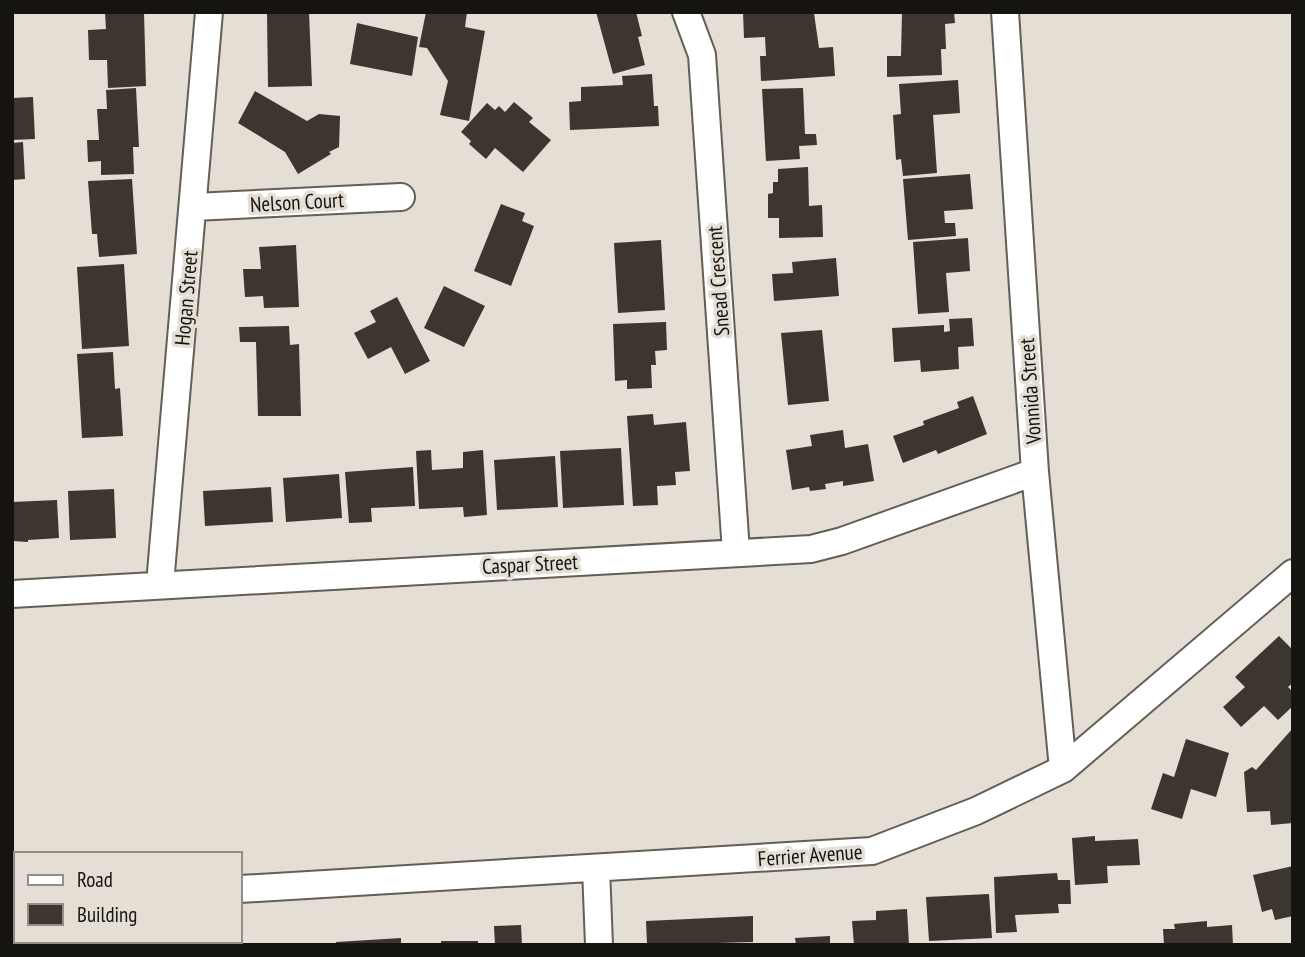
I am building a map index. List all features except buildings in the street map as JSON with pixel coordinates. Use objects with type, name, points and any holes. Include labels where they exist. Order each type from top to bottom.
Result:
[{"type":"street","name":"Hogan Street","points":[[160,584],[209,12]]},
{"type":"street","name":"Snead Crescent","points":[[686,12],[702,55],[736,552]]},
{"type":"street","name":"Vonnida Street","points":[[1004,12],[1035,472],[1063,769]]},
{"type":"street","name":"Nelson Court","points":[[194,207],[401,197]]},
{"type":"street","name":"Caspar Street","points":[[12,594],[811,549],[842,541],[1035,472]]},
{"type":"street","name":"Ferrier Avenue","points":[[242,889],[872,851],[976,811],[1063,769],[1293,573]]},
{"type":"street","points":[[596,868],[600,945]]}]
